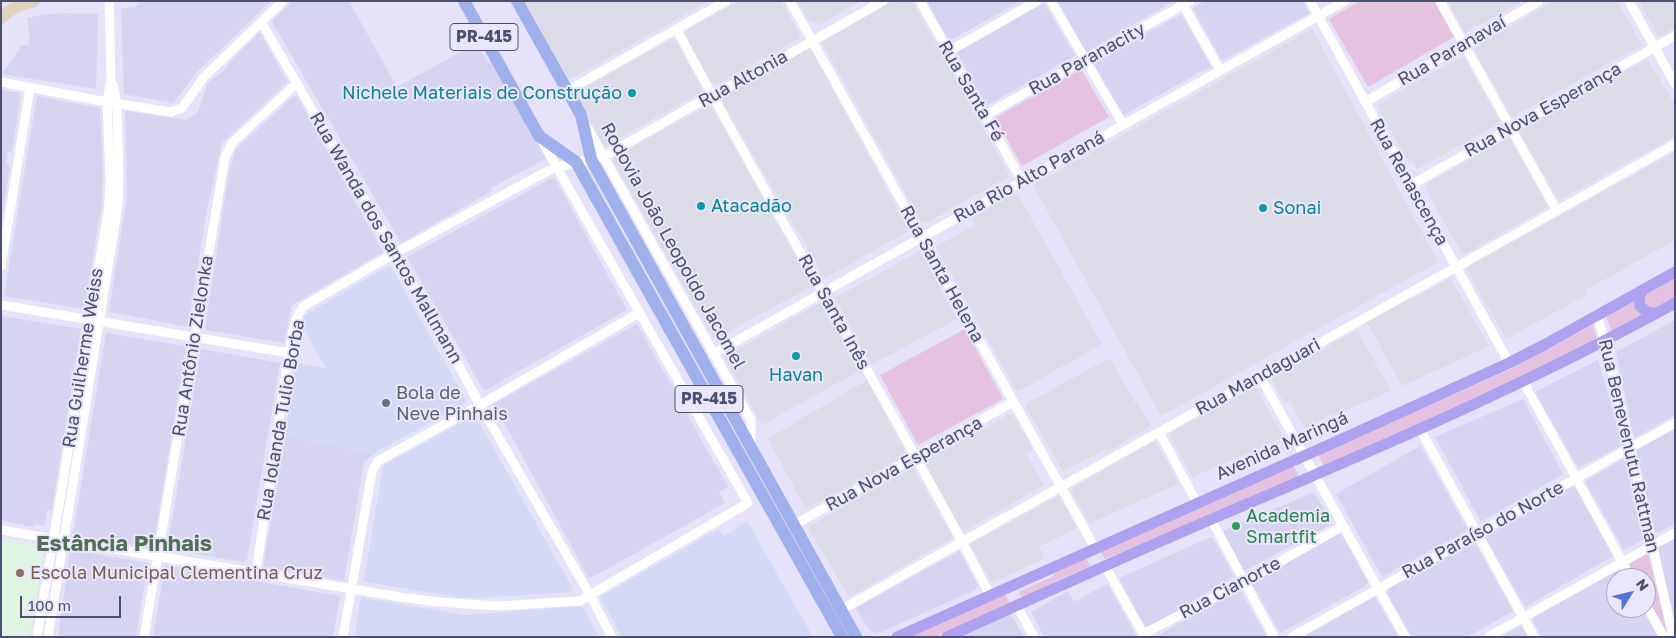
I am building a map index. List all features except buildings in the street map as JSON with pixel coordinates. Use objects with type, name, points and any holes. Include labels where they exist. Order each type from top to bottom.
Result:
[{"type":"highway","name":"PR-415","points":[[464,1],[539,136],[576,162],[842,637]]},
{"type":"highway","name":"Rodovia João Leopoldo Jacomel","points":[[518,1],[581,115],[597,158],[752,449],[856,637]]},
{"type":"main road","name":"Avenida Maringá","points":[[897,637],[1508,363],[1675,272]]},
{"type":"main road","points":[[1646,288],[1639,296],[1640,306],[1648,313],[1658,312]]},
{"type":"main road","points":[[948,637],[1104,566],[1316,476],[1420,429],[1605,341],[1675,303]]},
{"type":"main road","points":[[1095,548],[1104,566]]},
{"type":"main road","points":[[1007,588],[1017,606]]},
{"type":"street","name":"Rua Guilherme Weiss","points":[[48,637],[119,192],[117,103],[112,79],[109,1]]},
{"type":"street","points":[[1,82],[107,102],[171,112],[177,111],[204,77],[283,1]]},
{"type":"street","points":[[568,91],[726,1]]},
{"type":"street","name":"Rua Santa Helena","points":[[790,1],[1095,548]]},
{"type":"street","name":"Rua Altonia","points":[[597,158],[772,64],[883,1]]},
{"type":"street","name":"Rua Santa Fé","points":[[920,1],[1022,181]]},
{"type":"street","points":[[948,52],[1037,1]]},
{"type":"street","points":[[1051,1],[1084,61],[1123,124]]},
{"type":"street","name":"Rua Renascença","points":[[1310,1],[1508,363]]},
{"type":"street","name":"Rua Rio Alto Paraná","points":[[713,354],[1344,1]]},
{"type":"street","points":[[1440,1],[1557,211]]},
{"type":"street","name":"Rua Paranavaí","points":[[1365,102],[1540,1]]},
{"type":"street","points":[[1629,1],[1675,84]]},
{"type":"street","points":[[1184,3],[1220,70]]},
{"type":"street","name":"Rua Paranacity","points":[[984,116],[1184,3]]},
{"type":"street","name":"Rua Wanda dos Santos Mallmann","points":[[261,22],[395,253],[590,595],[612,637]]},
{"type":"street","name":"Rua Santa Inês","points":[[677,30],[916,458],[990,595]]},
{"type":"street","name":"Rua Nova Esperança","points":[[1411,185],[1675,36]]},
{"type":"street","name":"Rua Guilherme Weiss","points":[[37,637],[110,192],[107,102],[112,79]]},
{"type":"street","name":"Rua Antônio Zielonka","points":[[144,637],[225,157],[232,143],[297,83]]},
{"type":"street","points":[[1,266],[30,88]]},
{"type":"street","points":[[539,136],[748,503]]},
{"type":"street","name":"Rua Mandaguari","points":[[841,610],[1675,144]]},
{"type":"street","name":"Rua Iolanda Tulio Borba","points":[[256,572],[289,354],[295,320],[299,312],[304,306],[395,253],[556,167],[597,158]]},
{"type":"street","name":"Rodovia João Leopoldo Jacomel","points":[[597,158],[750,420],[752,449]]},
{"type":"street","points":[[1,305],[289,354]]},
{"type":"street","points":[[343,637],[372,472],[378,461],[480,405],[639,313]]},
{"type":"street","name":"Rua Benevenutu Rattman","points":[[1597,315],[1631,448],[1673,637]]},
{"type":"street","points":[[1260,376],[1405,637]]},
{"type":"street","points":[[1523,381],[1626,568]]},
{"type":"street","name":"Rua Nova Esperança","points":[[794,525],[1014,402]]},
{"type":"street","name":"Rua Paraíso do Norte","points":[[1292,637],[1675,423]]},
{"type":"street","points":[[1420,429],[1534,637]]},
{"type":"street","points":[[1159,432],[1197,503]]},
{"type":"street","points":[[1,530],[351,589],[439,602],[496,606],[580,601],[748,503],[768,504]]},
{"type":"street","points":[[1211,519],[1274,637]]},
{"type":"street","name":"Rua Cianorte","points":[[1144,636],[1343,526]]},
{"type":"street","points":[[1488,637],[1675,533]]},
{"type":"street","points":[[1104,566],[1144,636]]},
{"type":"street","points":[[1017,606],[1034,637]]},
{"type":"street","points":[[1653,618],[1664,637]]},
{"type":"shaded area","points":[[141,1],[271,1],[197,72],[173,103],[124,94],[121,9],[135,7]]},
{"type":"shaded area","points":[[293,1],[349,1],[397,87],[477,43],[489,64],[492,62],[547,158],[491,188],[492,191],[401,243],[273,24],[273,20]]},
{"type":"shaded area","points":[[524,1],[709,1],[569,80]]},
{"type":"shaded area","points":[[739,1],[781,1],[800,35],[798,39],[717,84],[711,83],[686,36],[687,30]]},
{"type":"shaded area","points":[[797,1],[860,1],[821,24],[809,21]]},
{"type":"shaded area","points":[[893,1],[912,1],[1010,176],[925,223],[921,221],[822,42]]},
{"type":"shaded area","points":[[927,1],[1021,1],[951,40],[948,39]]},
{"type":"shaded area","points":[[1058,1],[1173,1],[1087,52]]},
{"type":"shaded area","points":[[1205,1],[1303,1],[1310,13],[1223,60],[1220,58],[1193,8]]},
{"type":"shaded area","points":[[1360,1],[1434,1],[1454,37],[1368,87],[1329,19]]},
{"type":"shaded area","points":[[1448,1],[1523,1],[1465,33]]},
{"type":"shaded area","points":[[1554,1],[1617,1],[1642,45],[1512,117],[1475,52],[1476,47]]},
{"type":"shaded area","points":[[1639,1],[1675,1],[1675,28],[1658,37]]},
{"type":"shaded area","points":[[1044,3],[1075,56],[986,106],[957,52]]},
{"type":"shaded area","points":[[63,13],[98,14],[96,89],[2,74],[22,45],[29,45],[27,18]]},
{"type":"shaded area","points":[[1180,15],[1211,66],[1122,116],[1092,64]]},
{"type":"shaded area","points":[[1312,29],[1438,262],[1161,416],[1033,185]]},
{"type":"shaded area","points":[[259,33],[287,82],[222,143],[207,209],[188,327],[109,312],[127,196],[125,113],[127,111],[186,120],[198,112],[207,84],[228,67],[228,64]]},
{"type":"shaded area","points":[[675,39],[702,92],[606,145],[603,144],[577,95],[579,91]]},
{"type":"shaded area","points":[[807,49],[812,51],[908,229],[907,232],[825,278],[722,101],[724,96]]},
{"type":"shaded area","points":[[1463,56],[1499,123],[1417,169],[1413,161],[1409,163],[1377,104]]},
{"type":"shaded area","points":[[1647,59],[1675,105],[1675,136],[1559,200],[1518,131]]},
{"type":"shaded area","points":[[1081,69],[1109,117],[1022,166],[995,118]]},
{"type":"shaded area","points":[[1,90],[21,93],[12,152],[8,152],[6,164],[10,165],[1,223]]},
{"type":"shaded area","points":[[37,96],[100,108],[103,173],[102,203],[84,309],[4,296]]},
{"type":"shaded area","points":[[294,96],[298,98],[383,252],[292,305],[284,343],[206,330],[229,172],[236,149]]},
{"type":"shaded area","points":[[711,106],[811,284],[810,287],[717,338],[713,337],[613,161],[614,157]]},
{"type":"shaded area","points":[[1509,137],[1548,207],[1463,255],[1426,190],[1428,183]]},
{"type":"shaded area","points":[[1675,152],[1675,240],[1586,290],[1587,295],[1506,339],[1467,270],[1468,267]]},
{"type":"shaded area","points":[[554,177],[627,310],[484,391],[407,257]]},
{"type":"shaded area","points":[[1013,194],[1018,195],[1102,344],[1019,391],[1016,390],[936,247],[975,224],[972,218]]},
{"type":"shaded area","points":[[920,251],[957,319],[871,365],[835,298]]},
{"type":"shaded area","points":[[390,265],[467,402],[375,453],[285,436],[297,363],[326,368],[302,326],[305,315]]},
{"type":"shaded area","points":[[1450,278],[1489,346],[1402,386],[1366,321],[1410,296],[1413,299]]},
{"type":"shaded area","points":[[1675,278],[1675,299],[1612,333],[1606,316]]},
{"type":"shaded area","points":[[820,303],[858,369],[857,372],[764,424],[761,423],[725,359],[726,356]]},
{"type":"shaded area","points":[[1,316],[81,329],[52,510],[47,510],[45,526],[34,524],[34,527],[1,521]]},
{"type":"shaded area","points":[[1675,320],[1675,415],[1634,438],[1616,352]]},
{"type":"shaded area","points":[[637,324],[728,487],[719,492],[725,503],[591,578],[588,577],[494,404]]},
{"type":"shaded area","points":[[1593,325],[1597,340],[1515,380],[1324,466],[1318,455],[1511,369]]},
{"type":"shaded area","points":[[965,329],[1003,399],[918,445],[880,375]]},
{"type":"shaded area","points":[[1357,330],[1391,391],[1333,416],[1331,414],[1305,429],[1289,400],[1284,403],[1272,378]]},
{"type":"shaded area","points":[[106,333],[186,346],[153,549],[73,535]]},
{"type":"shaded area","points":[[201,349],[280,363],[247,560],[243,562],[167,549]]},
{"type":"shaded area","points":[[1108,359],[1111,360],[1135,403],[1137,402],[1151,426],[1107,452],[1105,449],[1063,472],[1026,404]]},
{"type":"shaded area","points":[[1598,360],[1622,441],[1621,446],[1578,468],[1535,392]]},
{"type":"shaded area","points":[[867,380],[906,453],[905,456],[806,509],[768,439]]},
{"type":"shaded area","points":[[1253,388],[1257,389],[1283,436],[1282,438],[1193,477],[1169,434]]},
{"type":"shaded area","points":[[1523,399],[1563,474],[1481,522],[1435,437]]},
{"type":"shaded area","points":[[1009,414],[1013,415],[1033,450],[1026,454],[1044,485],[963,532],[924,462]]},
{"type":"shaded area","points":[[475,415],[573,589],[571,592],[477,598],[456,597],[366,582],[364,580],[383,466]]},
{"type":"shaded area","points":[[1675,429],[1675,524],[1657,533],[1655,532],[1636,450]]},
{"type":"shaded area","points":[[285,436],[375,453],[364,462],[344,581],[263,567]]},
{"type":"shaded area","points":[[1154,441],[1178,484],[1090,523],[1072,492],[1073,488]]},
{"type":"shaded area","points":[[1420,446],[1467,529],[1382,577],[1336,494]]},
{"type":"shaded area","points":[[1623,459],[1643,540],[1624,550],[1586,483],[1587,480]]},
{"type":"shaded area","points":[[1293,465],[1300,478],[1105,559],[1099,550]]},
{"type":"shaded area","points":[[913,467],[952,537],[849,597],[808,527]]},
{"type":"shaded area","points":[[1572,487],[1575,488],[1613,556],[1525,607],[1486,539],[1487,535]]},
{"type":"shaded area","points":[[1312,493],[1315,494],[1331,522],[1330,525],[1244,571],[1222,531]]},
{"type":"shaded area","points":[[1059,496],[1077,528],[1038,547],[1045,558],[992,583],[970,544]]},
{"type":"shaded area","points":[[747,521],[813,637],[622,637],[601,599],[602,596],[719,529],[724,536]]},
{"type":"shaded area","points":[[1340,532],[1368,582],[1366,586],[1280,633],[1251,582]]},
{"type":"shaded area","points":[[1211,537],[1234,576],[1149,628],[1145,627],[1119,578]]},
{"type":"shaded area","name":"Escola Municipal Clementina Cruz","points":[[1,538],[45,545],[30,637],[1,637]]},
{"type":"shaded area","points":[[1675,539],[1675,622],[1658,550],[1659,547]]},
{"type":"shaded area","points":[[1472,542],[1475,543],[1513,611],[1467,637],[1412,637],[1387,593],[1388,589]]},
{"type":"shaded area","points":[[70,551],[148,563],[136,637],[58,637]]},
{"type":"shaded area","points":[[959,551],[978,585],[975,590],[881,632],[875,633],[869,630],[856,608]]},
{"type":"shaded area","points":[[1648,552],[1652,568],[1627,568],[1625,565]]},
{"type":"shaded area","points":[[1086,557],[1090,566],[1054,582],[1048,588],[1023,600],[1019,592],[1052,577],[1059,569]]},
{"type":"shaded area","points":[[165,565],[340,596],[333,637],[153,637]]},
{"type":"shaded area","points":[[1606,577],[1606,618],[1648,618],[1658,637],[1542,637],[1533,621],[1534,617]]},
{"type":"shaded area","points":[[1108,584],[1137,637],[1044,637],[1031,612],[1068,591],[1074,602]]},
{"type":"shaded area","points":[[1656,586],[1668,637],[1655,618]]},
{"type":"shaded area","points":[[1240,590],[1267,637],[1155,637],[1175,626]]},
{"type":"shaded area","points":[[1005,593],[1010,604],[935,637],[907,637]]},
{"type":"shaded area","points":[[1374,597],[1398,637],[1304,637]]},
{"type":"shaded area","points":[[363,598],[466,615],[582,606],[599,637],[355,637],[360,600]]},
{"type":"shaded area","points":[[1007,615],[1013,618],[1024,637],[955,637]]},
{"type":"shaded area","points":[[1520,626],[1528,637],[1501,637]]},
{"type":"waterway","points":[[1,18],[16,7],[34,1]]},
{"type":"place","name":"Nichele Materiais de Construção","points":[[632,93]]},
{"type":"place","name":"Atacadão","points":[[701,206]]},
{"type":"place","name":"Sonai","points":[[1263,208]]},
{"type":"place","name":"Havan","points":[[796,356]]},
{"type":"place","name":"Bola de Neve Pinhais","points":[[386,403]]},
{"type":"place","name":"Academia Smartfit","points":[[1236,526]]},
{"type":"place","name":"Escola Municipal Clementina Cruz","points":[[20,573]]},
{"type":"district","name":"Estância Pinhais","points":[[124,544]]}]
